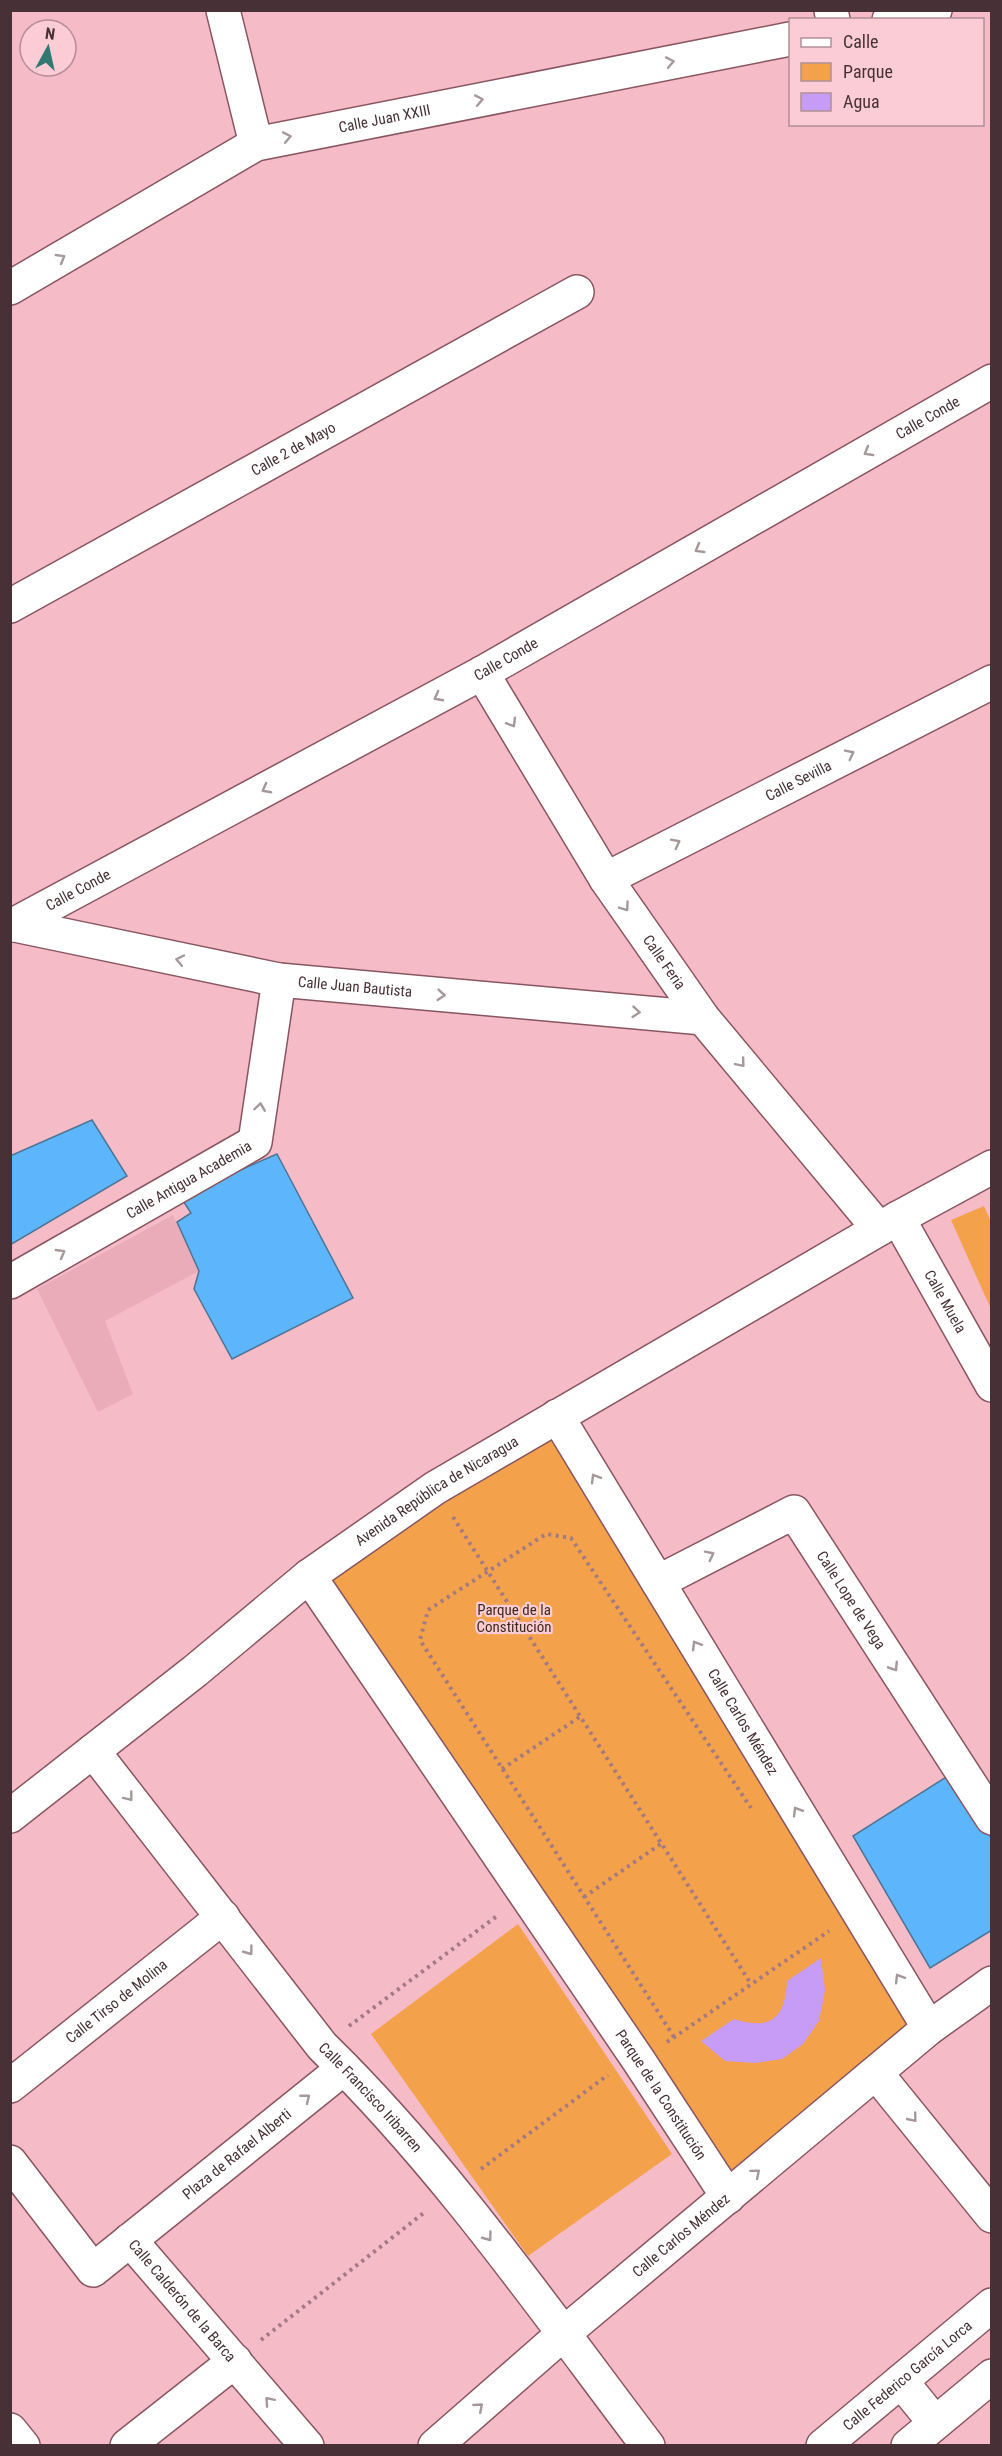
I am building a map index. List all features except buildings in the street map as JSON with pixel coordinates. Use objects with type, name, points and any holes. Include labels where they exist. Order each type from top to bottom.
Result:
[{"type":"street","points":[[223,10],[256,144]]},
{"type":"street","points":[[898,18],[935,10]]},
{"type":"street","name":"Calle Juan XXIII","points":[[10,288],[256,144],[789,39]]},
{"type":"street","name":"Calle 2 de Mayo","points":[[10,606],[577,292]]},
{"type":"street","name":"Calle Conde","points":[[12,925],[482,673],[992,381]]},
{"type":"street","name":"Calle Feria","points":[[482,673],[606,879],[703,1018],[889,1223]]},
{"type":"street","name":"Calle Sevilla","points":[[606,879],[992,682]]},
{"type":"street","name":"Calle Juan Bautista","points":[[12,925],[220,980],[279,980],[703,1018]]},
{"type":"street","name":"Calle Antigua Academia","points":[[10,1282],[255,1142],[279,980]]},
{"type":"street","name":"Avenida República de Nicaragua","points":[[10,1815],[195,1671],[309,1576],[435,1488],[889,1223],[992,1167]]},
{"type":"street","name":"Calle Muela","points":[[889,1223],[992,1385]]},
{"type":"street","name":"Calle Carlos Méndez","points":[[557,1416],[929,2028]]},
{"type":"street","name":"Calle Lope de Vega","points":[[658,1582],[794,1512],[992,1818]]},
{"type":"street","name":"Parque de la Constitución","points":[[309,1576],[639,2061],[728,2197]]},
{"type":"street","name":"Calle Francisco Iribarren","points":[[93,1751],[333,2057],[453,2190],[648,2445]]},
{"type":"street","name":"Calle Tirso de Molina","points":[[10,2086],[223,1917]]},
{"type":"street","name":"Calle Carlos Méndez","points":[[435,2445],[563,2334],[929,2028],[992,1983]]},
{"type":"street","name":"Plaza de Rafael Alberti","points":[[130,2240],[333,2057]]},
{"type":"street","points":[[876,2073],[992,2216]]},
{"type":"street","name":"Calle Calderón de la Barca","points":[[10,2162],[93,2270],[130,2240],[307,2445]]},
{"type":"street","name":"Calle Federico García Lorca","points":[[823,2445],[992,2306]]},
{"type":"street","points":[[127,2445],[235,2361]]},
{"type":"street","points":[[908,2445],[992,2376]]},
{"type":"street","points":[[901,2381],[935,2423]]},
{"type":"street","points":[[10,2430],[23,2445]]},
{"type":"path","points":[[435,1488],[751,1984]]},
{"type":"path","points":[[674,2037],[420,1640],[428,1610],[546,1534],[571,1538],[753,1812]]},
{"type":"path","points":[[502,1769],[581,1716]]},
{"type":"path","points":[[585,1897],[662,1843]]},
{"type":"path","points":[[333,2057],[526,1894]]},
{"type":"path","points":[[639,2061],[858,1911]]},
{"type":"shaded area","points":[[173,1215],[199,1271],[105,1321],[133,1394],[98,1412],[37,1289]]},
{"type":"green space","points":[[984,1206],[991,1222],[991,1309],[951,1220]]},
{"type":"green space","name":"Parque de la Constitución","points":[[557,1416],[929,2028],[728,2197],[316,1577]]},
{"type":"green space","points":[[518,1924],[672,2154],[528,2256],[371,2034]]},
{"type":"water","points":[[821,1958],[825,1990],[819,2021],[803,2044],[782,2059],[756,2063],[725,2061],[701,2041],[734,2019],[758,2023],[774,2018],[783,2004],[787,1981]]}]
